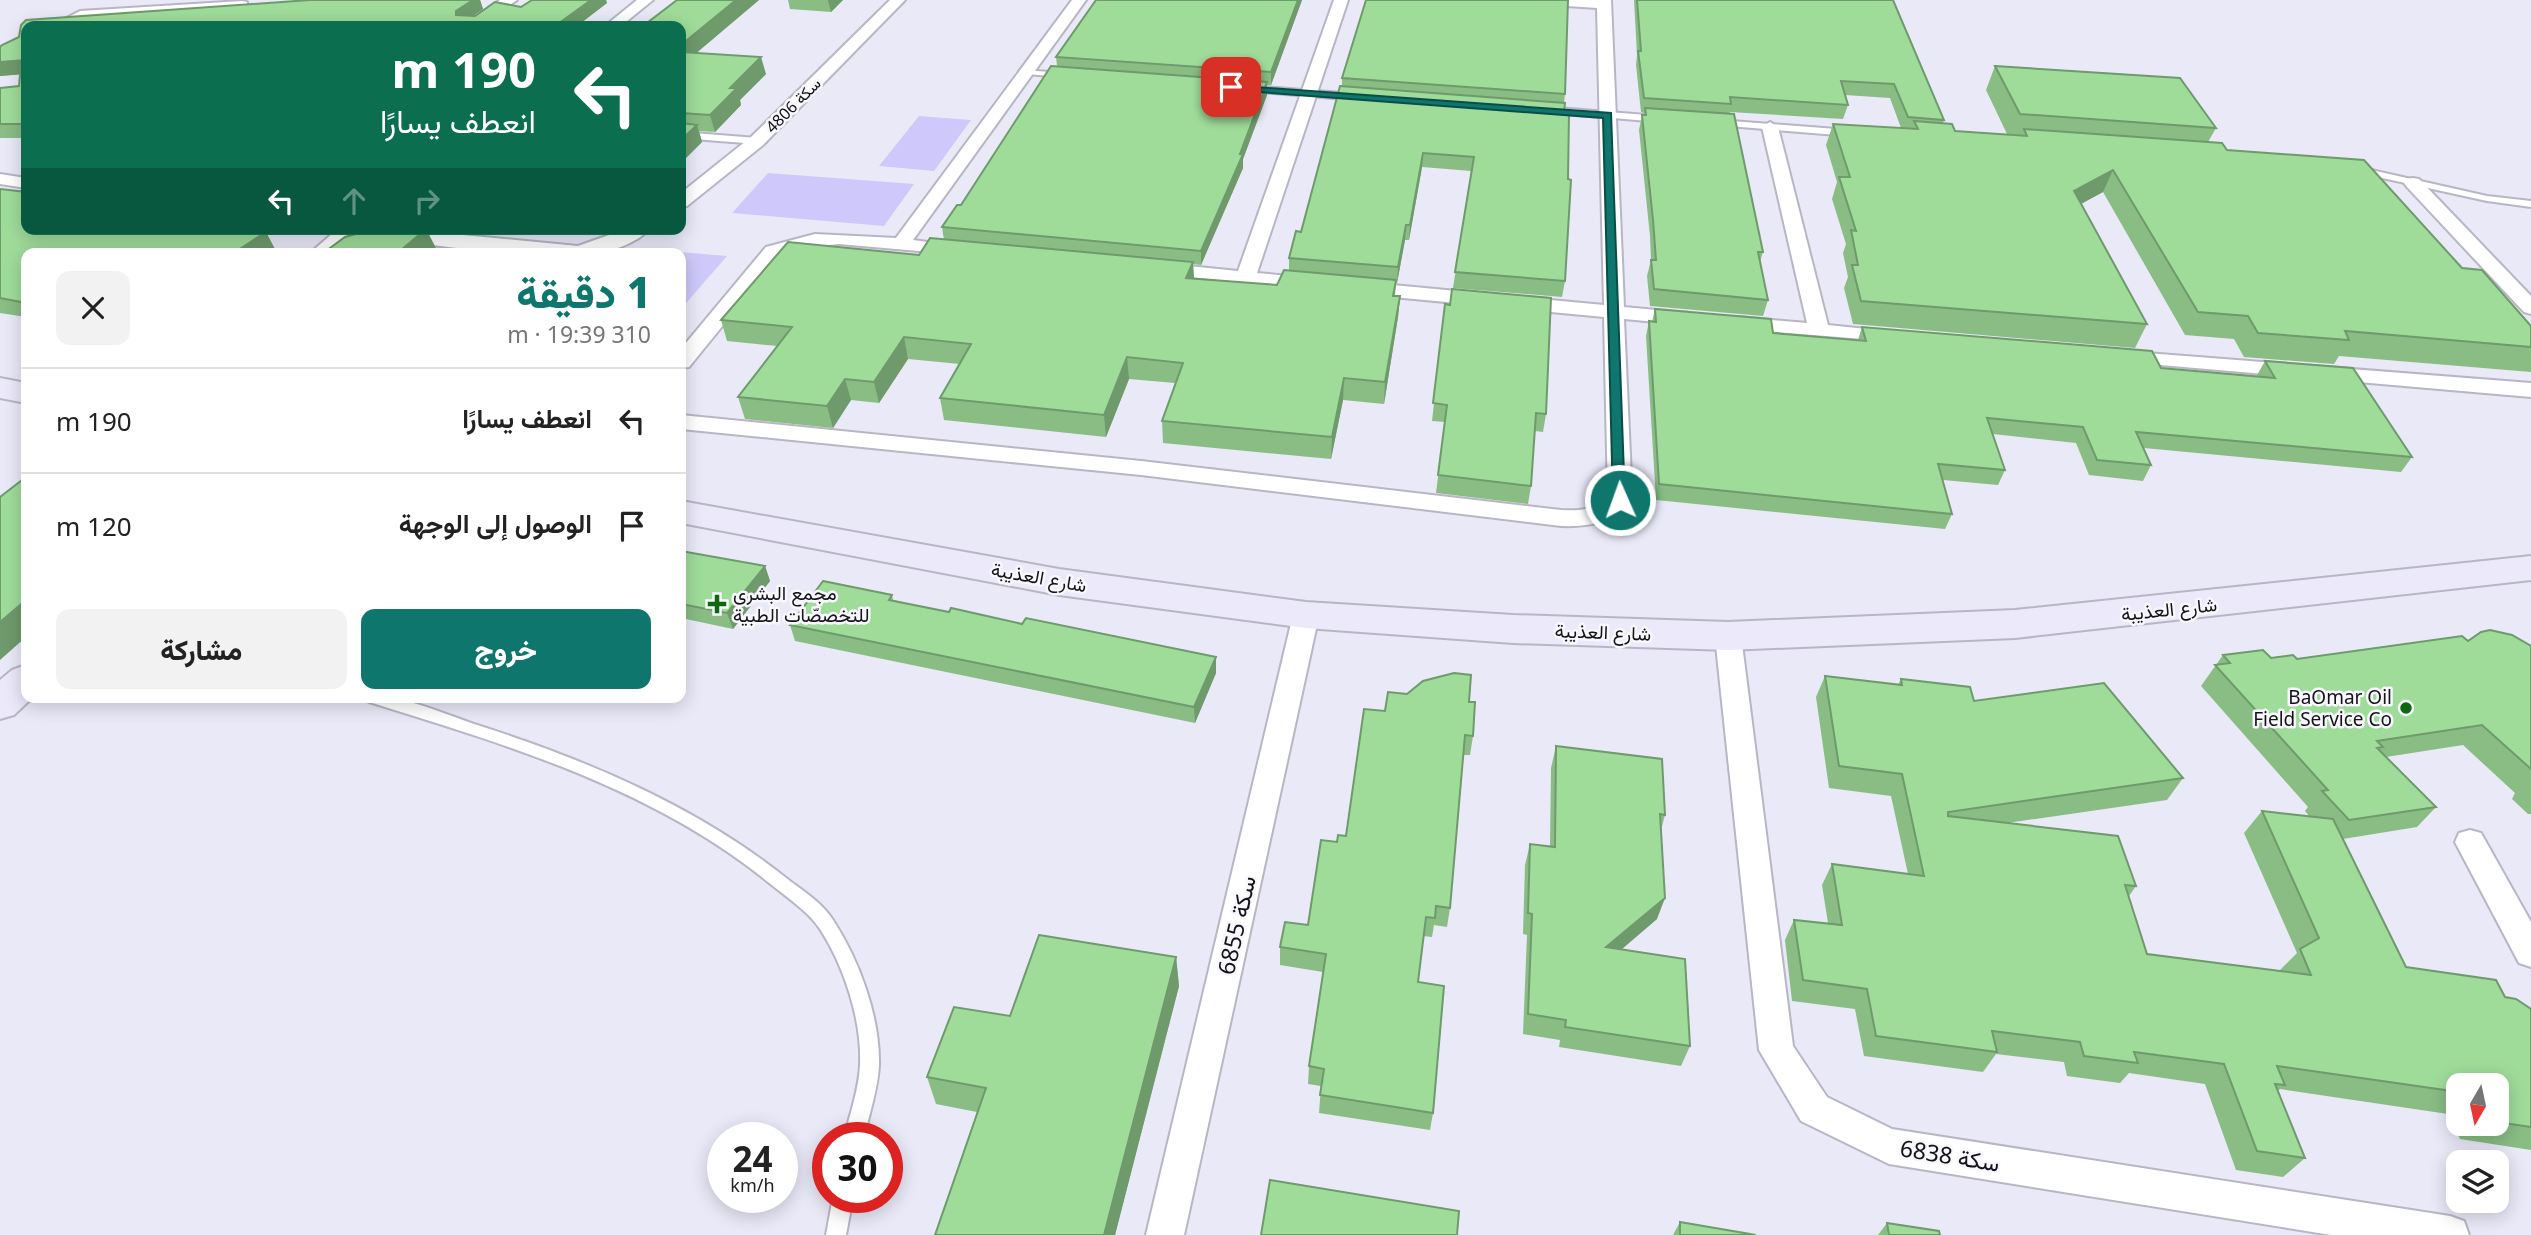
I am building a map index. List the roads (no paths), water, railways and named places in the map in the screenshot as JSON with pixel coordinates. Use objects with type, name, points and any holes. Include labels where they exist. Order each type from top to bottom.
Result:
[{"type":"street","points":[[478,21],[510,0]]},
{"type":"street","points":[[619,21],[646,0]]},
{"type":"street","name":"سكة 4806","points":[[686,198],[757,141],[898,0]]},
{"type":"street","points":[[900,246],[1079,0]]},
{"type":"street","points":[[1246,278],[1340,0]]},
{"type":"street","points":[[686,422],[1141,468],[1585,519],[1605,514],[1620,500],[1604,2],[1536,0]]},
{"type":"street","points":[[68,21],[80,15],[253,4]]},
{"type":"street","points":[[1770,127],[1819,331]]},
{"type":"street","points":[[2,179],[21,170]]},
{"type":"street","points":[[2,179],[21,182]]},
{"type":"street","points":[[2413,183],[2531,308]]},
{"type":"street","points":[[325,248],[339,235]]},
{"type":"street","points":[[398,235],[536,248]]},
{"type":"street","points":[[592,248],[629,235]]},
{"type":"street","points":[[686,356],[774,251],[806,239],[983,253]]},
{"type":"street","points":[[1135,267],[1920,340]]},
{"type":"street","points":[[2099,355],[2531,390]]},
{"type":"street","points":[[0,388],[21,392]]},
{"type":"street","name":"شارع العذيبة","points":[[686,513],[1059,582],[1306,615],[1513,629],[1728,636],[2015,624],[2531,568]]},
{"type":"street","name":"سكة 6855","points":[[1165,1235],[1306,615]]},
{"type":"street","name":"سكة 6838","points":[[1728,636],[1776,1050],[1814,1109],[1889,1146],[2450,1235]]},
{"type":"street","points":[[0,704],[21,685]]},
{"type":"street","points":[[2470,842],[2531,953]]},
{"type":"lane","points":[[1026,72],[1080,76]]},
{"type":"lane","points":[[1241,88],[1363,97]]},
{"type":"lane","points":[[1526,109],[1675,120]]},
{"type":"lane","points":[[1702,122],[1867,134]]},
{"type":"lane","points":[[686,135],[757,141]]},
{"type":"lane","points":[[2353,170],[2460,195],[2531,204]]},
{"type":"lane","points":[[390,703],[488,733],[600,778],[690,822],[776,877],[825,922],[856,985],[870,1057],[857,1122]]},
{"type":"lane","points":[[836,1235],[840,1213]]},
{"type":"place","name":"مجمع البشرى للتخصصّات الطبية","points":[[717,604]]},
{"type":"place","name":"BaOmar Oil Field Service Co","points":[[2406,708]]}]
